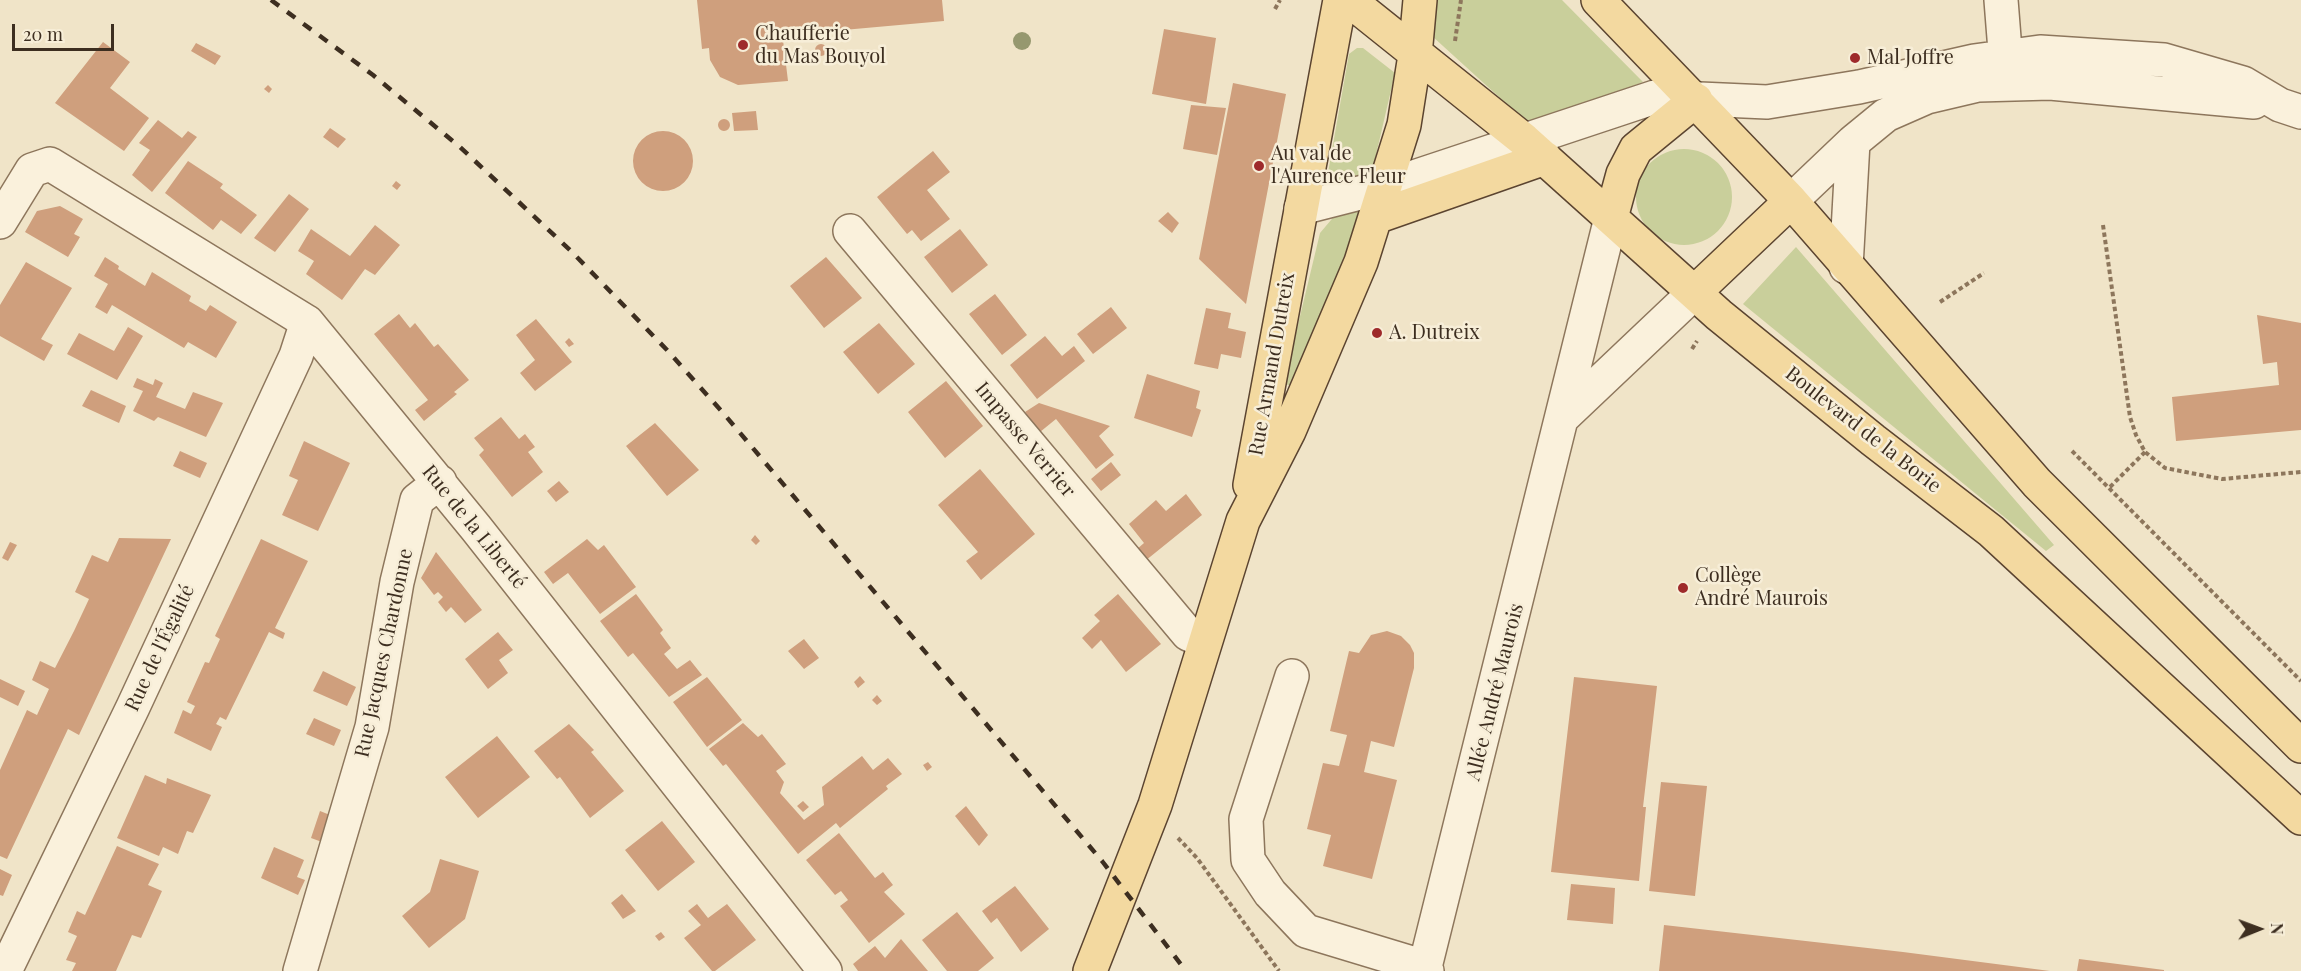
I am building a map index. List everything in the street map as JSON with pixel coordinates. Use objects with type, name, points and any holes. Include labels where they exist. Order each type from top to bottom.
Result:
[{"type":"main road","name":"Rue Armand Dutreix","points":[[1243,521],[1340,0]]},
{"type":"main road","name":"Boulevard de la Borie","points":[[1349,0],[1534,149],[1696,291],[1719,315],[1991,531],[2301,818]]},
{"type":"main road","points":[[1090,971],[1155,806],[1204,641],[1243,521],[1289,431],[1332,334],[1387,186],[1404,125],[1415,55],[1420,0]]},
{"type":"main road","points":[[1598,0],[1791,201],[1846,267],[2037,483],[2301,746]]},
{"type":"main road","name":"Allée André Maurois","points":[[1611,218],[1623,174],[1636,149],[1696,100]]},
{"type":"main road","points":[[1376,217],[1534,149]]},
{"type":"main road","points":[[1696,291],[1791,201]]},
{"type":"street","points":[[1996,75],[2001,0]]},
{"type":"street","points":[[1791,201],[1853,142],[1886,115],[1927,96],[1996,75],[2040,52],[2084,53],[2164,60],[2243,83],[2291,109]]},
{"type":"street","points":[[1301,208],[1534,149],[1655,97],[1767,102],[1859,87],[1996,75]]},
{"type":"street","points":[[1846,267],[1853,142]]},
{"type":"street","name":"Rue de la Liberté","points":[[0,222],[32,170],[50,164],[307,322],[440,483],[825,971]]},
{"type":"street","name":"Allée André Maurois","points":[[1426,970],[1611,218]]},
{"type":"street","name":"Impasse Verrier","points":[[850,231],[1188,634],[1204,641]]},
{"type":"street","points":[[1563,417],[1696,291]]},
{"type":"street","name":"Rue de l'Égalité","points":[[5,971],[133,707],[296,356],[307,322]]},
{"type":"street","name":"Rue Jacques Chardonne","points":[[300,971],[372,727],[397,582],[417,500],[440,483]]},
{"type":"street","points":[[1292,676],[1246,819],[1248,860],[1270,892],[1306,931],[1426,970]]},
{"type":"path","points":[[1275,9],[1280,0]]},
{"type":"path","points":[[1455,44],[1461,0]]},
{"type":"path","points":[[2103,225],[2130,417],[2145,452],[2165,468],[2222,479],[2301,472]]},
{"type":"path","points":[[1940,302],[1984,273]]},
{"type":"path","points":[[2072,451],[2301,681]]},
{"type":"path","points":[[2110,487],[2145,452]]},
{"type":"path","points":[[1155,806],[1179,839],[1197,858],[1279,971]]},
{"type":"green space","points":[[1436,0],[1562,0],[1643,82],[1532,127],[1432,36]]},
{"type":"green space","points":[[1357,48],[1363,48],[1395,73],[1372,172],[1326,184],[1349,54]]},
{"type":"green space","points":[[1684,149],[1702,153],[1718,163],[1728,179],[1732,197],[1728,215],[1718,231],[1702,241],[1684,245],[1666,241],[1650,231],[1640,215],[1636,197],[1640,179],[1650,163],[1666,153]]},
{"type":"green space","points":[[1364,205],[1294,388],[1284,383],[1320,233],[1342,207]]},
{"type":"green space","points":[[1796,247],[2054,545],[2046,551],[1743,304]]},
{"type":"building","name":"Chaufferie du Mas Bouyol","points":[[697,0],[942,0],[944,21],[765,37],[765,41],[783,40],[788,81],[738,85],[720,77],[710,60],[709,48],[702,49]]},
{"type":"building","points":[[1164,29],[1216,38],[1206,104],[1152,94]]},
{"type":"building","points":[[103,42],[130,62],[110,88],[149,118],[124,151],[55,103]]},
{"type":"building","points":[[196,43],[221,56],[215,65],[191,51]]},
{"type":"building","points":[[823,44],[827,50],[823,56],[819,56],[815,48]]},
{"type":"building","points":[[1233,83],[1286,94],[1246,304],[1199,259]]},
{"type":"building","points":[[268,85],[272,89],[269,93],[264,89]]},
{"type":"building","points":[[1191,105],[1226,108],[1217,155],[1183,149]]},
{"type":"building","points":[[756,111],[758,130],[734,131],[732,113]]},
{"type":"building","points":[[726,119],[730,125],[726,131],[722,131],[718,123]]},
{"type":"building","points":[[158,120],[182,138],[188,131],[197,137],[152,192],[132,175],[150,150],[139,143]]},
{"type":"building","points":[[330,128],[346,139],[338,148],[323,137]]},
{"type":"building","points":[[657,131],[669,131],[685,139],[691,149],[693,161],[691,173],[685,183],[669,191],[657,191],[641,183],[633,167],[633,155],[641,139]]},
{"type":"building","points":[[933,151],[950,172],[927,190],[950,219],[921,241],[912,230],[907,234],[877,197]]},
{"type":"building","points":[[188,161],[223,184],[220,188],[257,215],[241,234],[221,220],[213,230],[165,193]]},
{"type":"building","points":[[396,181],[401,185],[397,190],[392,186]]},
{"type":"building","points":[[289,194],[309,209],[275,252],[254,238]]},
{"type":"building","points":[[60,206],[83,219],[74,234],[80,237],[68,257],[25,232],[37,211]]},
{"type":"building","points":[[1168,212],[1179,223],[1172,233],[1158,221]]},
{"type":"building","points":[[375,225],[400,245],[375,275],[365,269],[342,300],[306,274],[314,261],[298,251],[311,229],[350,256]]},
{"type":"building","points":[[960,229],[988,265],[952,293],[924,257]]},
{"type":"building","points":[[105,257],[119,266],[118,269],[145,286],[152,272],[191,296],[189,301],[206,311],[210,305],[237,322],[216,358],[188,342],[184,348],[112,305],[107,314],[95,307],[108,284],[94,276]]},
{"type":"building","points":[[826,257],[862,298],[824,328],[790,286]]},
{"type":"building","points":[[26,262],[72,288],[41,339],[53,345],[44,361],[0,336],[0,305]]},
{"type":"building","points":[[995,294],[1027,335],[1002,355],[969,314]]},
{"type":"building","points":[[1111,307],[1127,328],[1093,354],[1077,334]]},
{"type":"building","points":[[1206,308],[1231,313],[1228,328],[1246,332],[1241,358],[1221,354],[1218,369],[1194,364]]},
{"type":"building","points":[[399,314],[410,328],[415,323],[434,347],[438,344],[469,380],[454,392],[457,394],[424,421],[415,410],[428,400],[374,334]]},
{"type":"building","points":[[2257,315],[2301,323],[2301,430],[2176,441],[2172,397],[2279,385],[2277,362],[2263,364]]},
{"type":"building","points":[[536,319],[572,362],[535,391],[520,373],[535,360],[516,335]]},
{"type":"building","points":[[879,323],[915,364],[878,394],[843,352]]},
{"type":"building","points":[[128,327],[143,336],[117,380],[67,354],[79,333],[114,351]]},
{"type":"building","points":[[1045,336],[1062,356],[1074,346],[1085,361],[1037,399],[1010,365]]},
{"type":"building","points":[[569,338],[574,344],[569,347],[565,342]]},
{"type":"building","points":[[1147,374],[1200,391],[1196,408],[1201,410],[1192,437],[1134,418]]},
{"type":"building","points":[[137,378],[153,385],[155,379],[163,383],[156,397],[185,409],[193,392],[223,403],[206,437],[158,417],[154,421],[133,411],[143,391],[133,387]]},
{"type":"building","points":[[946,381],[983,426],[945,458],[908,412]]},
{"type":"building","points":[[91,390],[126,406],[119,423],[82,406]]},
{"type":"building","points":[[1039,403],[1110,426],[1099,436],[1114,455],[1096,469],[1056,419],[1040,432],[1025,412]]},
{"type":"building","points":[[501,417],[519,439],[525,434],[535,447],[528,452],[543,472],[512,497],[479,455],[484,450],[474,438]]},
{"type":"building","points":[[655,423],[699,470],[667,496],[626,446]]},
{"type":"building","points":[[304,441],[350,463],[318,531],[282,515],[298,480],[289,476]]},
{"type":"building","points":[[180,451],[207,463],[200,478],[173,466]]},
{"type":"building","points":[[1111,462],[1121,475],[1101,491],[1091,479]]},
{"type":"building","points":[[980,469],[1035,534],[981,580],[966,561],[978,552],[938,505]]},
{"type":"building","points":[[559,481],[569,492],[556,502],[547,491]]},
{"type":"building","points":[[1186,494],[1202,515],[1145,561],[1136,550],[1144,543],[1129,524],[1156,500],[1166,511]]},
{"type":"building","points":[[755,535],[760,541],[756,545],[751,540]]},
{"type":"building","points":[[119,538],[171,539],[79,735],[68,729],[7,859],[0,856],[0,770],[27,710],[37,715],[49,689],[32,680],[40,661],[55,668],[89,599],[75,592],[92,555],[108,562]]},
{"type":"building","points":[[261,539],[308,561],[275,628],[285,633],[283,639],[269,632],[226,720],[220,717],[216,724],[222,727],[211,751],[174,733],[183,710],[191,714],[195,706],[187,702],[205,662],[209,663],[220,639],[215,636]]},
{"type":"building","points":[[587,539],[598,550],[604,545],[636,587],[600,614],[568,573],[553,584],[544,572]]},
{"type":"building","points":[[10,542],[17,545],[8,561],[2,558]]},
{"type":"building","points":[[436,552],[482,610],[465,623],[451,607],[446,612],[438,602],[443,597],[438,592],[434,595],[421,578]]},
{"type":"building","points":[[636,594],[663,630],[660,633],[671,648],[664,654],[677,669],[690,660],[702,675],[669,697],[633,653],[628,657],[600,621]]},
{"type":"building","points":[[1118,594],[1161,644],[1126,672],[1101,640],[1092,649],[1082,638],[1100,621],[1094,615]]},
{"type":"building","points":[[1387,631],[1401,636],[1410,645],[1414,653],[1414,668],[1394,747],[1371,741],[1364,772],[1397,780],[1372,879],[1323,866],[1331,835],[1307,829],[1323,763],[1339,766],[1347,735],[1330,731],[1349,651],[1359,653],[1371,635]]},
{"type":"building","points":[[498,632],[513,650],[499,660],[508,673],[488,689],[465,659]]},
{"type":"building","points":[[804,639],[819,658],[804,669],[788,651]]},
{"type":"building","points":[[323,671],[356,687],[347,706],[313,691]]},
{"type":"building","points":[[860,676],[865,682],[858,688],[854,682]]},
{"type":"building","points":[[707,677],[742,720],[707,747],[673,702]]},
{"type":"building","points":[[1574,677],[1657,686],[1643,807],[1646,807],[1639,881],[1551,872]]},
{"type":"building","points":[[0,679],[25,691],[18,706],[0,697]]},
{"type":"building","points":[[877,695],[882,701],[877,705],[872,700]]},
{"type":"building","points":[[314,718],[341,730],[334,746],[306,734]]},
{"type":"building","points":[[743,723],[758,737],[762,734],[786,764],[776,771],[784,782],[780,793],[804,820],[824,805],[822,787],[862,756],[873,770],[888,758],[902,774],[886,786],[888,789],[840,828],[836,823],[798,854],[726,764],[723,766],[709,749]]},
{"type":"building","points":[[569,724],[594,750],[591,752],[624,791],[590,818],[560,777],[557,779],[534,751]]},
{"type":"building","points":[[497,736],[530,777],[478,818],[445,777]]},
{"type":"building","points":[[928,762],[932,767],[927,771],[923,765]]},
{"type":"building","points":[[145,775],[166,784],[167,778],[211,795],[193,833],[187,831],[178,854],[163,847],[159,856],[117,838]]},
{"type":"building","points":[[1661,782],[1707,786],[1695,896],[1649,891]]},
{"type":"building","points":[[803,801],[809,807],[803,812],[797,806]]},
{"type":"building","points":[[966,806],[988,835],[979,846],[955,816]]},
{"type":"building","points":[[320,811],[330,815],[322,842],[311,838]]},
{"type":"building","points":[[662,821],[695,862],[658,891],[625,850]]},
{"type":"building","points":[[839,833],[875,878],[883,872],[893,885],[884,892],[905,914],[869,943],[840,906],[848,900],[841,891],[835,895],[806,860]]},
{"type":"building","points":[[117,846],[159,864],[148,885],[162,891],[141,938],[132,935],[116,971],[72,971],[76,963],[66,960],[77,936],[68,932],[77,911],[85,915]]},
{"type":"building","points":[[274,847],[304,860],[297,877],[305,880],[298,895],[261,878]]},
{"type":"building","points":[[440,859],[479,871],[465,919],[429,948],[402,916],[430,892]]},
{"type":"building","points":[[0,869],[12,875],[3,896],[0,895]]},
{"type":"building","points":[[1571,884],[1615,888],[1613,924],[1567,920]]},
{"type":"building","points":[[1015,886],[1049,929],[1021,952],[997,918],[991,923],[982,911]]},
{"type":"building","points":[[622,894],[636,911],[623,919],[611,903]]},
{"type":"building","points":[[697,904],[708,918],[727,904],[756,940],[715,971],[712,971],[684,938],[701,925],[688,911]]},
{"type":"building","points":[[957,912],[994,958],[978,971],[947,971],[922,940]]},
{"type":"building","points":[[1664,925],[1903,952],[2050,971],[1659,971]]},
{"type":"building","points":[[661,932],[665,937],[659,941],[655,936]]},
{"type":"building","points":[[901,939],[928,971],[858,971],[853,964],[875,946],[885,958]]},
{"type":"building","points":[[2079,959],[2164,970],[2164,971],[2077,971]]},
{"type":"railway","points":[[271,0],[373,75],[460,147],[571,251],[667,350],[724,414],[1102,861],[1186,971]]},
{"type":"place","name":"Chaufferie du Mas Bouyol","points":[[743,45]]},
{"type":"place","name":"Mal Joffre","points":[[1855,58]]},
{"type":"place","name":"Au val de l'Aurence Fleur","points":[[1259,166]]},
{"type":"place","name":"A. Dutreix","points":[[1377,333]]},
{"type":"place","name":"Collège André Maurois","points":[[1683,588]]}]
